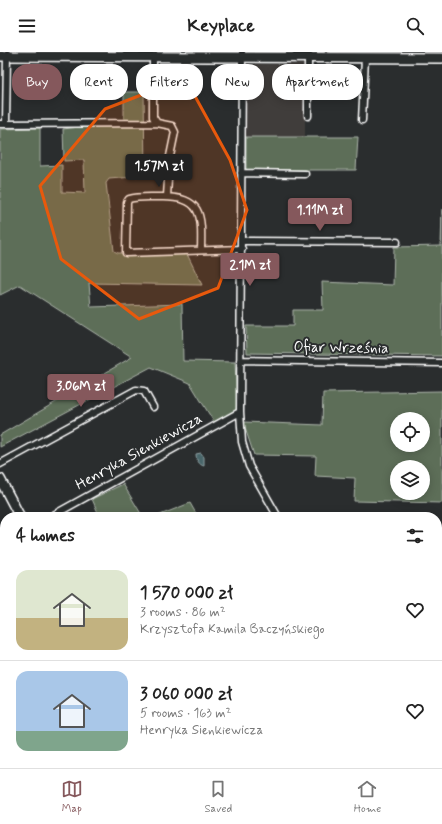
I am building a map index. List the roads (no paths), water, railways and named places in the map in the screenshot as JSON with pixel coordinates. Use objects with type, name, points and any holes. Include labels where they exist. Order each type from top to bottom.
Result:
[{"type":"street","points":[[167,197],[170,161],[175,132],[172,126],[157,123],[3,124],[5,55],[153,57],[242,55],[308,58],[366,58],[390,55],[442,58]]},
{"type":"street","points":[[242,55],[242,249],[240,360],[240,412],[242,442],[249,466],[275,512]]},
{"type":"street","points":[[153,57],[153,117],[157,123]]},
{"type":"street","points":[[308,58],[308,116]]},
{"type":"street","points":[[362,120],[366,58]]},
{"type":"street","points":[[241,173],[304,174]]},
{"type":"street","points":[[200,250],[202,226],[196,206],[177,197],[129,199],[127,202],[126,253],[242,249]]},
{"type":"street","points":[[242,240],[397,242]]},
{"type":"street","name":"Ofiar Września","points":[[240,360],[442,363]]},
{"type":"street","points":[[0,464],[136,390],[144,391],[153,407]]},
{"type":"street","name":"Henryka Sienkiewicza","points":[[59,512],[240,412]]},
{"type":"street","points":[[0,479],[17,512]]},
{"type":"water","points":[[201,453],[204,457],[204,466],[199,463],[196,454]]}]
